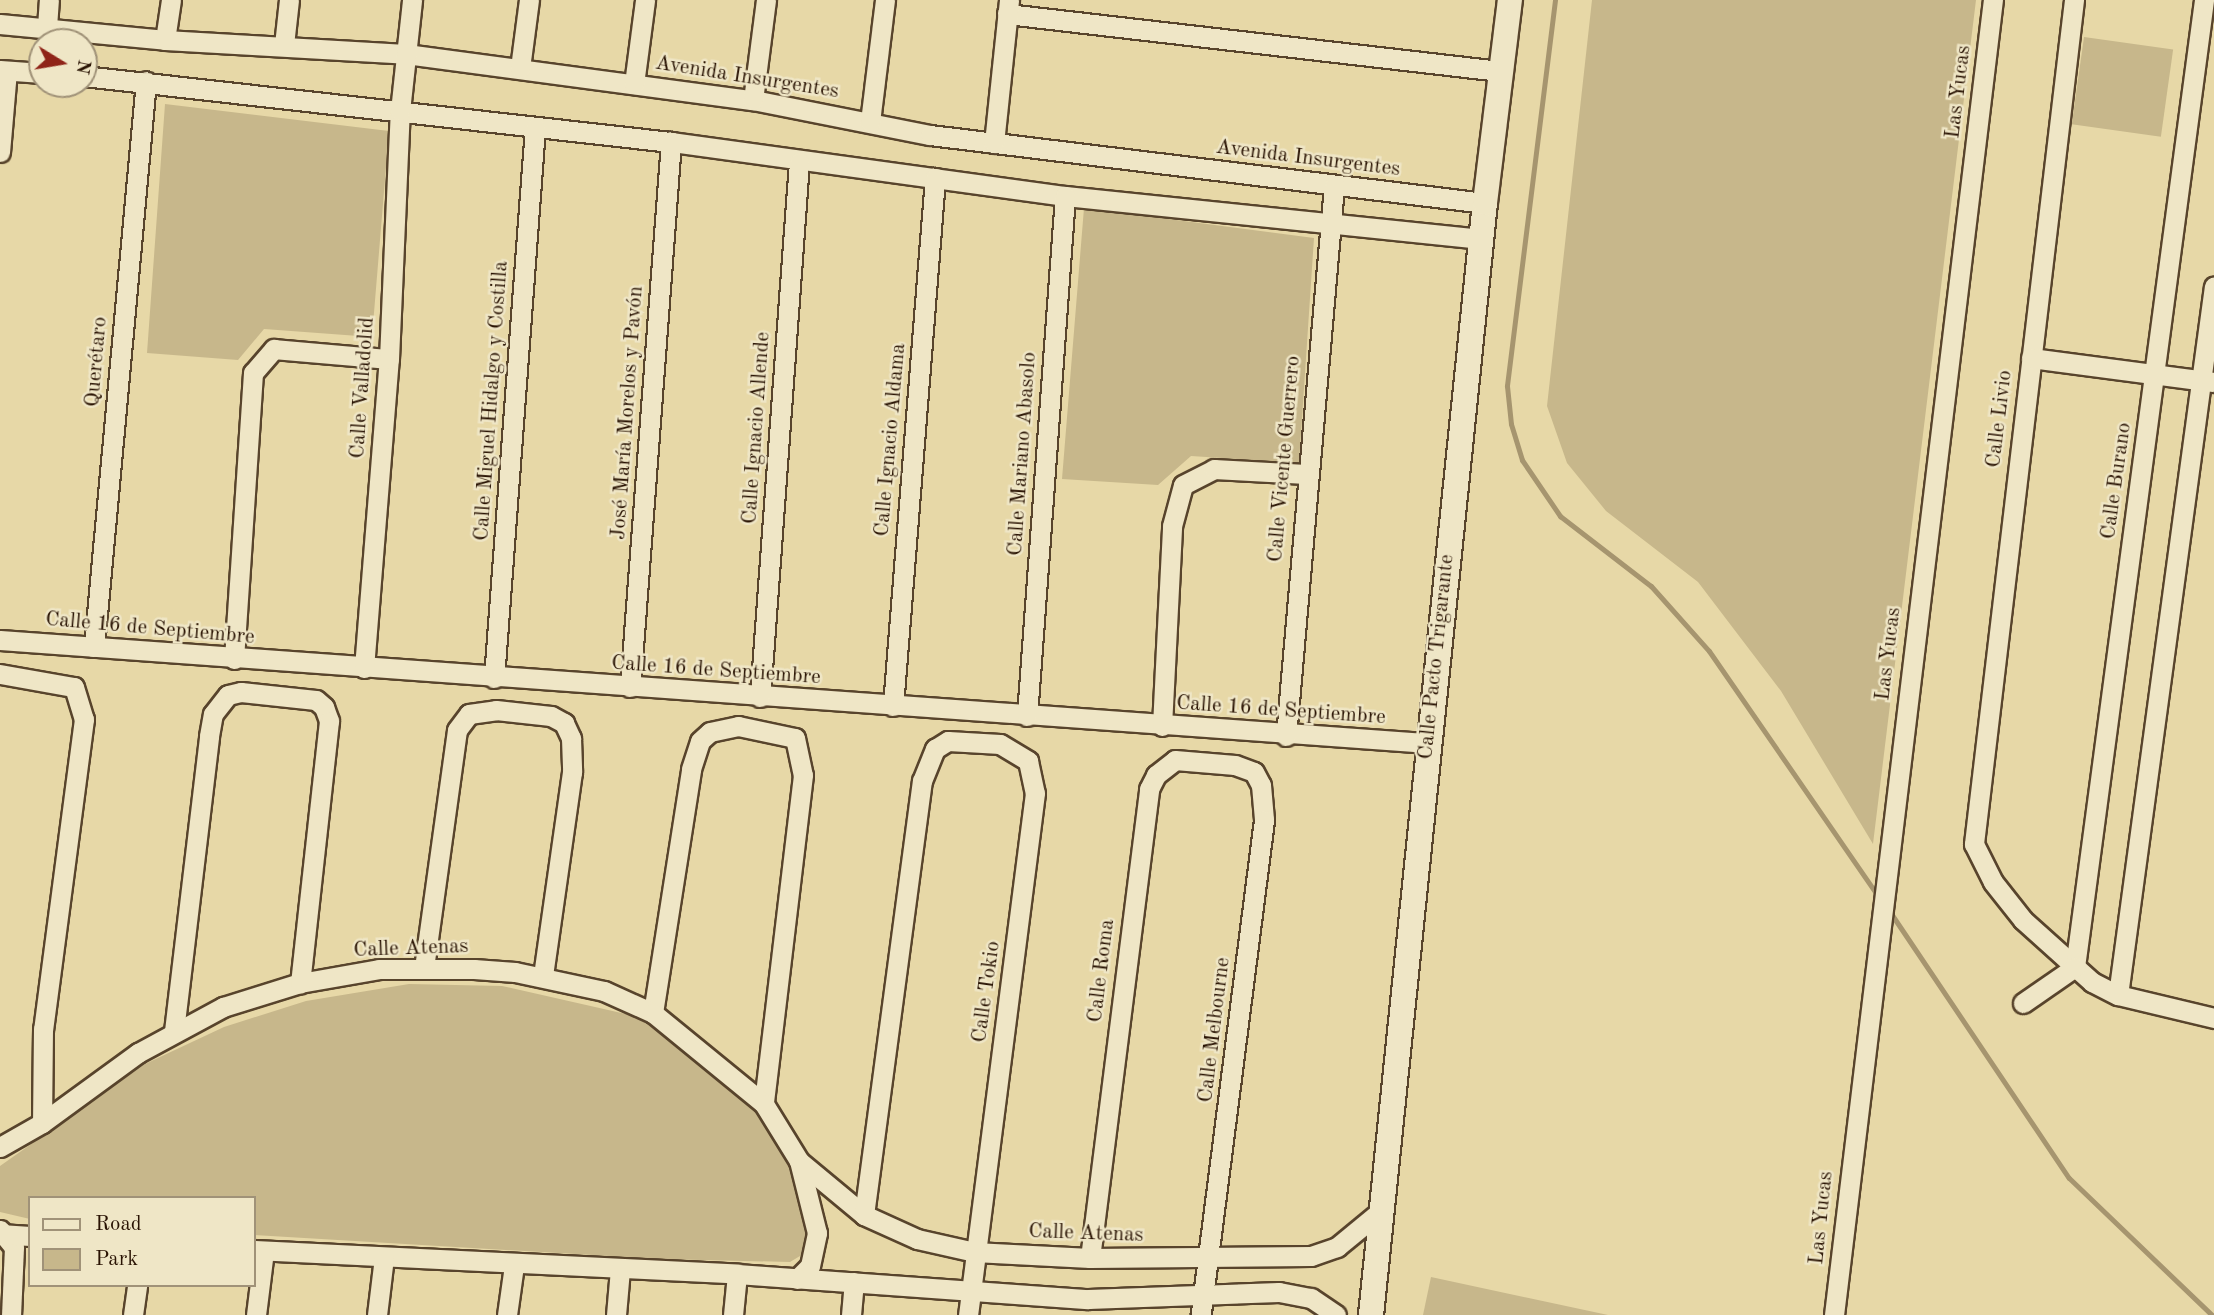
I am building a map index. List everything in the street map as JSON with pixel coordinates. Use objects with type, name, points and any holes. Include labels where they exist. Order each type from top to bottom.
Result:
[{"type":"street","points":[[47,27],[49,0]]},
{"type":"street","points":[[165,40],[171,0]]},
{"type":"street","points":[[284,45],[289,0]]},
{"type":"street","name":"Calle Valladolid","points":[[364,668],[389,359],[400,111],[412,0]]},
{"type":"street","points":[[520,68],[529,0]]},
{"type":"street","points":[[634,84],[645,0]]},
{"type":"street","points":[[753,100],[766,0]]},
{"type":"street","points":[[870,122],[885,0]]},
{"type":"street","name":"Calle Pacto Trigarante","points":[[1371,1315],[1485,203],[1510,0]]},
{"type":"street","name":"Las Yucas","points":[[1834,1315],[1886,859],[1993,0]]},
{"type":"street","name":"Calle Livio","points":[[2074,0],[1974,844],[1993,882],[2023,920],[2075,967]]},
{"type":"street","name":"Calle Burano","points":[[2075,967],[2204,0]]},
{"type":"street","points":[[994,142],[1008,7],[1501,71]]},
{"type":"street","name":"Avenida Insurgentes","points":[[0,24],[165,40],[406,54],[753,100],[994,142],[1485,203]]},
{"type":"street","points":[[0,152],[4,71],[28,72]]},
{"type":"street","points":[[98,77],[671,142],[799,162],[1066,196],[1482,239]]},
{"type":"street","name":"Querétaro","points":[[94,647],[146,81]]},
{"type":"street","name":"Calle Miguel Hidalgo y Costilla","points":[[494,678],[535,128]]},
{"type":"street","name":"José María Morelos y Pavón","points":[[630,687],[671,142]]},
{"type":"street","name":"Calle Ignacio Allende","points":[[760,696],[799,162]]},
{"type":"street","name":"Calle Ignacio Aldama","points":[[893,706],[934,178]]},
{"type":"street","name":"Calle Vicente Guerrero","points":[[1286,736],[1306,474],[1334,186]]},
{"type":"street","name":"Calle Mariano Abasolo","points":[[1027,716],[1066,196]]},
{"type":"street","points":[[2118,995],[2208,382],[2214,286]]},
{"type":"street","points":[[234,659],[253,373],[274,349],[389,359]]},
{"type":"street","points":[[2031,358],[2208,382]]},
{"type":"street","points":[[1162,726],[1172,526],[1183,485],[1214,469],[1306,474]]},
{"type":"street","name":"Calle 16 de Septiembre","points":[[0,640],[1286,736],[1428,743]]},
{"type":"street","points":[[0,674],[74,687],[84,719],[43,1029],[42,1123]]},
{"type":"street","points":[[174,1031],[209,736],[219,703],[241,692],[316,700],[324,707],[329,721],[300,983]]},
{"type":"street","points":[[424,968],[453,746],[462,719],[479,709],[551,716],[564,723],[570,738],[572,772],[543,977]]},
{"type":"street","points":[[653,1013],[691,769],[700,741],[723,727],[783,732],[795,737],[803,761],[764,1104]]},
{"type":"street","name":"Calle Tokio","points":[[864,1215],[919,799],[928,762],[935,749],[948,741],[978,740],[1017,751],[1028,761],[1035,793],[968,1315]]},
{"type":"street","name":"Calle Roma","points":[[1090,1258],[1149,789],[1156,775],[1175,760],[1235,765]]},
{"type":"street","name":"Calle Melbourne","points":[[1203,1306],[1264,820],[1261,785],[1254,772],[1235,765]]},
{"type":"street","points":[[2023,1003],[2075,967],[2118,995],[2214,1018]]},
{"type":"street","name":"Calle Atenas","points":[[0,1147],[42,1123],[88,1086],[174,1031],[223,1007],[300,983],[379,969],[424,968],[543,977],[604,991],[653,1013],[764,1104],[799,1161],[817,1233],[810,1266],[797,1279]]},
{"type":"street","name":"Calle Atenas","points":[[799,1161],[864,1215],[917,1238],[974,1252],[1090,1258],[1311,1256],[1347,1241],[1382,1210]]},
{"type":"street","points":[[2,1233],[28,1236]]},
{"type":"street","points":[[2,1233],[14,1247],[11,1315]]},
{"type":"street","points":[[256,1315],[259,1250],[514,1265],[737,1274],[971,1290],[1087,1307],[1203,1306],[1279,1292],[1311,1298],[1336,1315]]},
{"type":"street","points":[[377,1315],[384,1257]]},
{"type":"street","points":[[507,1315],[514,1265]]},
{"type":"street","points":[[616,1315],[620,1269]]},
{"type":"street","points":[[733,1315],[737,1274]]},
{"type":"street","points":[[851,1315],[854,1282]]},
{"type":"street","points":[[133,1315],[136,1287]]},
{"type":"green space","points":[[1592,0],[1976,0],[1873,844],[1781,691],[1698,582],[1606,511],[1567,463],[1547,406]]},
{"type":"green space","points":[[2084,37],[2173,50],[2161,137],[2072,124]]},
{"type":"green space","points":[[165,104],[389,131],[372,337],[264,329],[238,360],[147,353]]},
{"type":"green space","points":[[1084,208],[1314,238],[1299,463],[1191,456],[1158,485],[1062,479]]},
{"type":"green space","points":[[409,984],[502,986],[639,1017],[708,1060],[763,1109],[798,1183],[808,1234],[805,1253],[790,1262],[659,1259],[256,1235],[256,1196],[28,1196],[28,1219],[0,1212],[0,1166],[145,1064],[224,1027],[306,1001]]},
{"type":"green space","points":[[1431,1277],[1608,1315],[1423,1315]]},
{"type":"waterway","points":[[1555,0],[1507,386],[1511,424],[1522,460],[1560,516],[1651,586],[1709,651],[1878,896]]},
{"type":"waterway","points":[[1888,909],[2069,1178],[2212,1315]]}]
